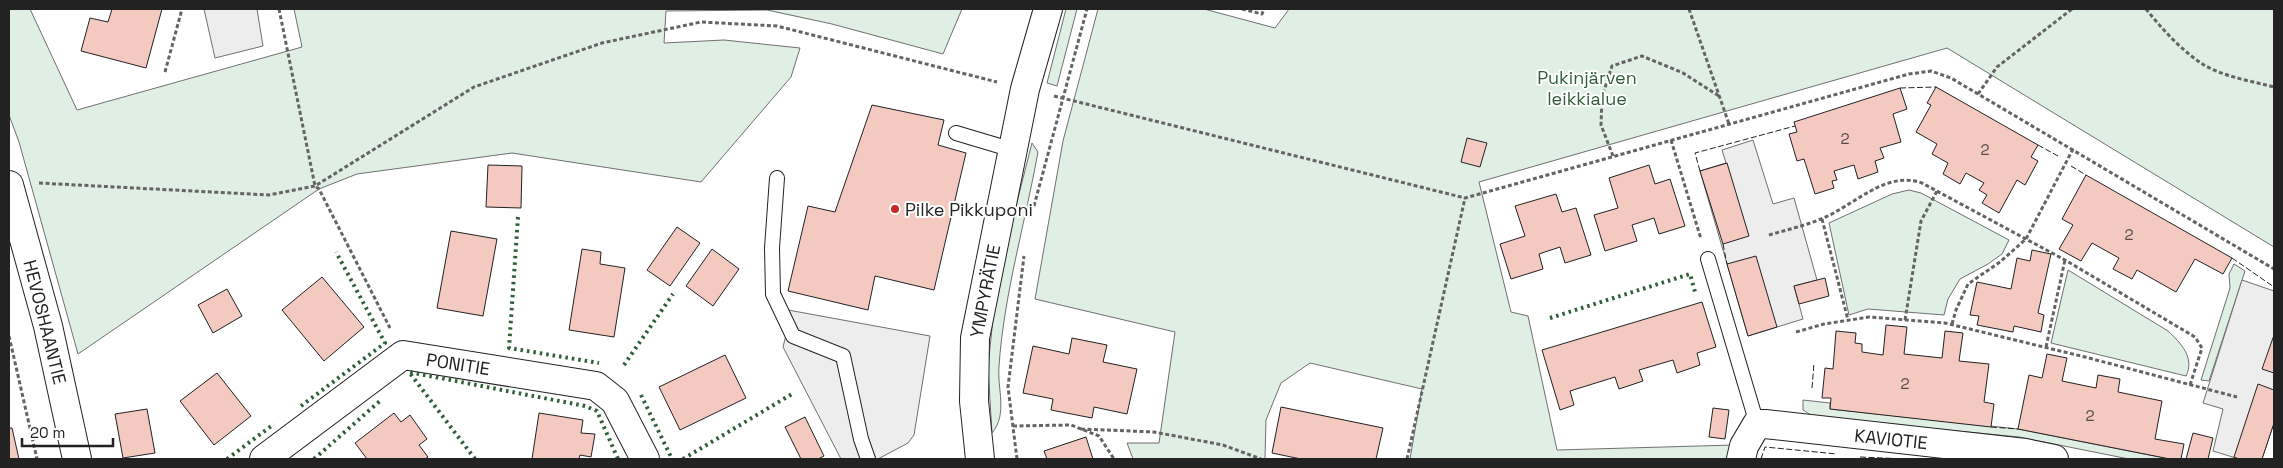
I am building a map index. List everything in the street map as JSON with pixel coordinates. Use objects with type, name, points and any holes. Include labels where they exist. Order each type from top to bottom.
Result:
[{"type":"street","name":"YMPYRÄTIE","points":[[980,459],[974,401],[975,338],[1025,89],[1048,9]]},
{"type":"street","name":"HEVOSHAANTIE","points":[[9,185],[48,326],[77,459]]},
{"type":"street","name":"PONITIE","points":[[264,459],[403,355],[596,386],[616,401],[644,459]]},
{"type":"street","points":[[1741,459],[1744,446],[1757,424]]},
{"type":"street","name":"KAVIOTIE","points":[[1757,424],[2025,453],[2054,459]]},
{"type":"lane","points":[[956,133],[1013,150]]},
{"type":"lane","points":[[777,178],[772,248],[773,294],[792,336],[843,356],[861,439],[868,459]]},
{"type":"lane","points":[[1708,259],[1757,424]]},
{"type":"path","points":[[165,72],[182,9]]},
{"type":"path","points":[[279,9],[315,186],[319,189],[403,355]]},
{"type":"path","points":[[1032,213],[1087,9]]},
{"type":"path","points":[[1242,9],[1262,14],[1264,9]]},
{"type":"path","points":[[1689,9],[1729,124]]},
{"type":"path","points":[[1978,94],[1997,67],[2072,9]]},
{"type":"path","points":[[2146,9],[2172,38],[2205,65],[2230,75],[2274,87]]},
{"type":"path","points":[[38,182],[269,195],[315,186],[474,86],[602,43],[701,22],[777,26],[1465,198],[1909,74],[1931,71],[1951,78],[2274,268]]},
{"type":"path","points":[[1613,156],[1601,125],[1602,98],[1612,66],[1642,56],[1684,73],[1719,96]]},
{"type":"path","points":[[1670,140],[1708,259]]},
{"type":"path","points":[[1952,324],[1968,284],[2000,262],[2026,239],[2073,149]]},
{"type":"path","points":[[1769,235],[1822,219],[1891,181],[1910,179],[1937,191],[2065,260],[2195,337],[2202,348],[2190,385]]},
{"type":"path","points":[[1905,320],[1921,222],[1937,191]]},
{"type":"path","points":[[1407,459],[1465,198]]},
{"type":"path","points":[[1822,219],[1848,320]]},
{"type":"path","points":[[1017,459],[1008,387],[1024,252]]},
{"type":"path","points":[[2046,347],[2065,260]]},
{"type":"path","points":[[1796,332],[1869,317],[1952,324],[2237,397]]},
{"type":"path","points":[[9,336],[37,459]]},
{"type":"path","points":[[1013,426],[1070,425],[1099,436],[1114,459]]},
{"type":"path","points":[[1081,429],[1154,432],[1223,445],[1261,459]]},
{"type":"green space","points":[[9,9],[30,9],[77,110],[302,47],[294,9],[962,9],[943,54],[832,24],[767,10],[666,11],[664,43],[724,40],[800,48],[791,77],[701,182],[512,153],[357,174],[319,189],[78,354],[19,142],[9,115]]},
{"type":"green space","points":[[1066,9],[1077,9],[1057,86],[1047,83]]},
{"type":"green space","name":"Pukinjärven leikkialue","points":[[1098,9],[1204,9],[1275,28],[1289,9],[2274,9],[2274,247],[1947,48],[1479,182],[1511,312],[1528,316],[1557,450],[1734,445],[1732,459],[1410,459],[1422,389],[1310,363],[1281,383],[1266,420],[1265,459],[1133,459],[1127,443],[1159,443],[1175,332],[1035,299],[1063,141]]},
{"type":"green space","points":[[1032,143],[1038,152],[1005,312],[999,366],[1001,410],[997,426],[992,433],[988,367],[994,309],[1006,245]]},
{"type":"green space","points":[[1909,190],[1921,193],[2009,240],[2002,254],[1960,279],[1948,299],[1944,315],[1868,309],[1849,315],[1829,223],[1892,194]]},
{"type":"green space","points":[[2234,264],[2245,271],[2209,381],[2201,380],[2230,288],[2229,274]]},
{"type":"green space","points":[[2068,270],[2168,331],[2182,346],[2188,357],[2189,363],[2186,376],[2051,343]]},
{"type":"green space","points":[[1803,400],[1830,403],[1830,409],[2018,429],[2170,459],[2129,459],[2019,437],[1814,417],[1803,410]]},
{"type":"shaded area","points":[[204,9],[257,9],[263,46],[215,58]]},
{"type":"shaded area","points":[[1753,140],[1773,204],[1794,198],[1817,280],[1794,286],[1803,319],[1748,336],[1700,171],[1726,163],[1722,150]]},
{"type":"shaded area","points":[[2242,280],[2274,291],[2274,423],[2262,459],[2239,459],[2213,451],[2223,409],[2203,403]]},
{"type":"shaded area","points":[[788,310],[930,336],[914,435],[908,443],[878,459],[841,459],[783,347],[788,327]]},
{"type":"building","points":[[112,9],[162,9],[146,68],[81,51],[90,18],[108,22]]},
{"type":"building","points":[[1936,87],[2038,145],[2031,157],[2038,161],[2025,185],[2017,180],[1999,213],[1982,203],[1987,195],[1979,190],[1984,183],[1966,173],[1960,184],[1943,174],[1948,163],[1932,154],[1937,144],[1916,132],[1931,105],[1927,103]]},
{"type":"building","points":[[1900,88],[1907,109],[1893,114],[1901,142],[1880,148],[1884,158],[1875,161],[1878,172],[1858,179],[1854,165],[1834,171],[1837,180],[1832,181],[1834,188],[1815,194],[1804,159],[1797,161],[1789,134],[1797,132],[1794,122]]},
{"type":"building","name":"Pilke Pikkuponi","points":[[872,105],[944,120],[938,145],[966,153],[934,290],[875,276],[868,310],[788,291],[808,206],[835,212]]},
{"type":"building","points":[[1467,138],[1487,143],[1480,167],[1461,162]]},
{"type":"building","points":[[1727,163],[1749,236],[1723,244],[1700,171]]},
{"type":"building","points":[[488,165],[522,166],[521,208],[486,207]]},
{"type":"building","points":[[1649,165],[1655,184],[1670,179],[1685,226],[1659,234],[1654,218],[1632,225],[1637,241],[1605,251],[1594,215],[1618,208],[1609,178]]},
{"type":"building","points":[[2086,175],[2232,258],[2223,274],[2195,259],[2176,292],[2137,270],[2132,279],[2113,269],[2119,258],[2092,243],[2081,261],[2059,249],[2073,225],[2062,219]]},
{"type":"building","points":[[1556,194],[1562,212],[1576,208],[1591,255],[1565,263],[1560,247],[1539,254],[1543,269],[1511,279],[1500,244],[1525,236],[1515,206]]},
{"type":"building","points":[[677,227],[700,243],[670,286],[647,270]]},
{"type":"building","points":[[451,231],[497,239],[483,316],[437,308]]},
{"type":"building","points":[[582,249],[601,252],[600,264],[625,268],[614,337],[569,330]]},
{"type":"building","points":[[712,249],[739,269],[713,306],[686,286]]},
{"type":"building","points":[[2032,250],[2051,254],[2038,313],[2044,315],[2041,332],[2014,326],[2013,332],[1977,325],[1979,316],[1970,315],[1977,282],[2011,289],[2017,258],[2030,261]]},
{"type":"building","points":[[1756,256],[1777,327],[1748,336],[1727,264]]},
{"type":"building","points":[[322,277],[364,327],[324,361],[282,310]]},
{"type":"building","points":[[1825,278],[1829,296],[1799,304],[1794,286]]},
{"type":"building","points":[[227,289],[242,316],[213,333],[198,305]]},
{"type":"building","points":[[1702,302],[1716,347],[1697,353],[1700,365],[1677,373],[1673,360],[1639,370],[1643,381],[1619,389],[1615,377],[1570,391],[1574,405],[1560,410],[1542,350]]},
{"type":"building","points":[[1886,325],[1907,327],[1904,354],[1942,358],[1945,331],[1963,333],[1959,361],[1989,364],[1984,402],[1994,404],[1991,427],[1830,409],[1831,398],[1822,398],[1825,368],[1833,369],[1836,331],[1856,333],[1855,343],[1862,344],[1862,352],[1883,355]]},
{"type":"building","points":[[2274,335],[2274,373],[2262,369]]},
{"type":"building","points":[[1072,338],[1107,345],[1103,362],[1137,369],[1127,414],[1094,407],[1092,418],[1051,410],[1053,399],[1023,393],[1033,346],[1069,354]]},
{"type":"building","points":[[2047,354],[2067,358],[2062,381],[2096,388],[2098,375],[2120,379],[2118,392],[2162,401],[2155,439],[2184,444],[2181,459],[2170,459],[2018,429],[2029,375],[2042,378]]},
{"type":"building","points":[[725,355],[746,398],[680,430],[659,387]]},
{"type":"building","points":[[217,373],[251,416],[214,445],[180,401]]},
{"type":"building","points":[[2258,384],[2274,390],[2274,423],[2262,459],[2239,459],[2234,457]]},
{"type":"building","points":[[1281,407],[1383,428],[1376,459],[1301,459],[1272,453]]},
{"type":"building","points":[[1713,408],[1729,410],[1725,439],[1709,437]]},
{"type":"building","points":[[147,409],[155,453],[123,458],[115,414]]},
{"type":"building","points":[[394,413],[401,422],[410,415],[427,439],[419,445],[428,457],[425,459],[367,459],[355,443]]},
{"type":"building","points":[[539,413],[583,420],[581,433],[595,434],[591,457],[580,455],[579,459],[532,459]]},
{"type":"building","points":[[805,417],[824,456],[818,459],[801,459],[785,427]]},
{"type":"building","points":[[9,428],[12,428],[19,459],[9,459]]},
{"type":"building","points":[[2193,433],[2213,438],[2208,459],[2186,459]]},
{"type":"building","points":[[1086,437],[1093,459],[1047,459],[1044,451]]},
{"type":"hedge","points":[[518,217],[509,348],[599,363]]},
{"type":"hedge","points":[[301,406],[385,343],[336,252]]},
{"type":"hedge","points":[[1550,318],[1690,274],[1695,292]]},
{"type":"hedge","points":[[624,365],[673,294]]},
{"type":"hedge","points":[[475,459],[409,372],[585,406],[597,411],[618,459]]},
{"type":"hedge","points":[[683,459],[792,394]]},
{"type":"hedge","points":[[641,395],[672,459]]},
{"type":"hedge","points":[[314,459],[381,400]]},
{"type":"hedge","points":[[227,459],[274,424]]},
{"type":"fence","points":[[1900,88],[1936,87]]},
{"type":"fence","points":[[1700,171],[1695,153],[1795,126]]},
{"type":"fence","points":[[2038,145],[2058,156]]},
{"type":"fence","points":[[2071,166],[2086,175]]},
{"type":"fence","points":[[1723,244],[1727,264]]},
{"type":"fence","points":[[2232,258],[2274,287]]},
{"type":"fence","points":[[1812,388],[1814,363]]},
{"type":"fence","points":[[1991,427],[2018,429]]},
{"type":"fence","points":[[1761,459],[1765,447],[1837,454]]},
{"type":"fence","points":[[1860,457],[1907,459]]},
{"type":"place","name":"Pilke Pikkuponi","points":[[895,209]]}]
